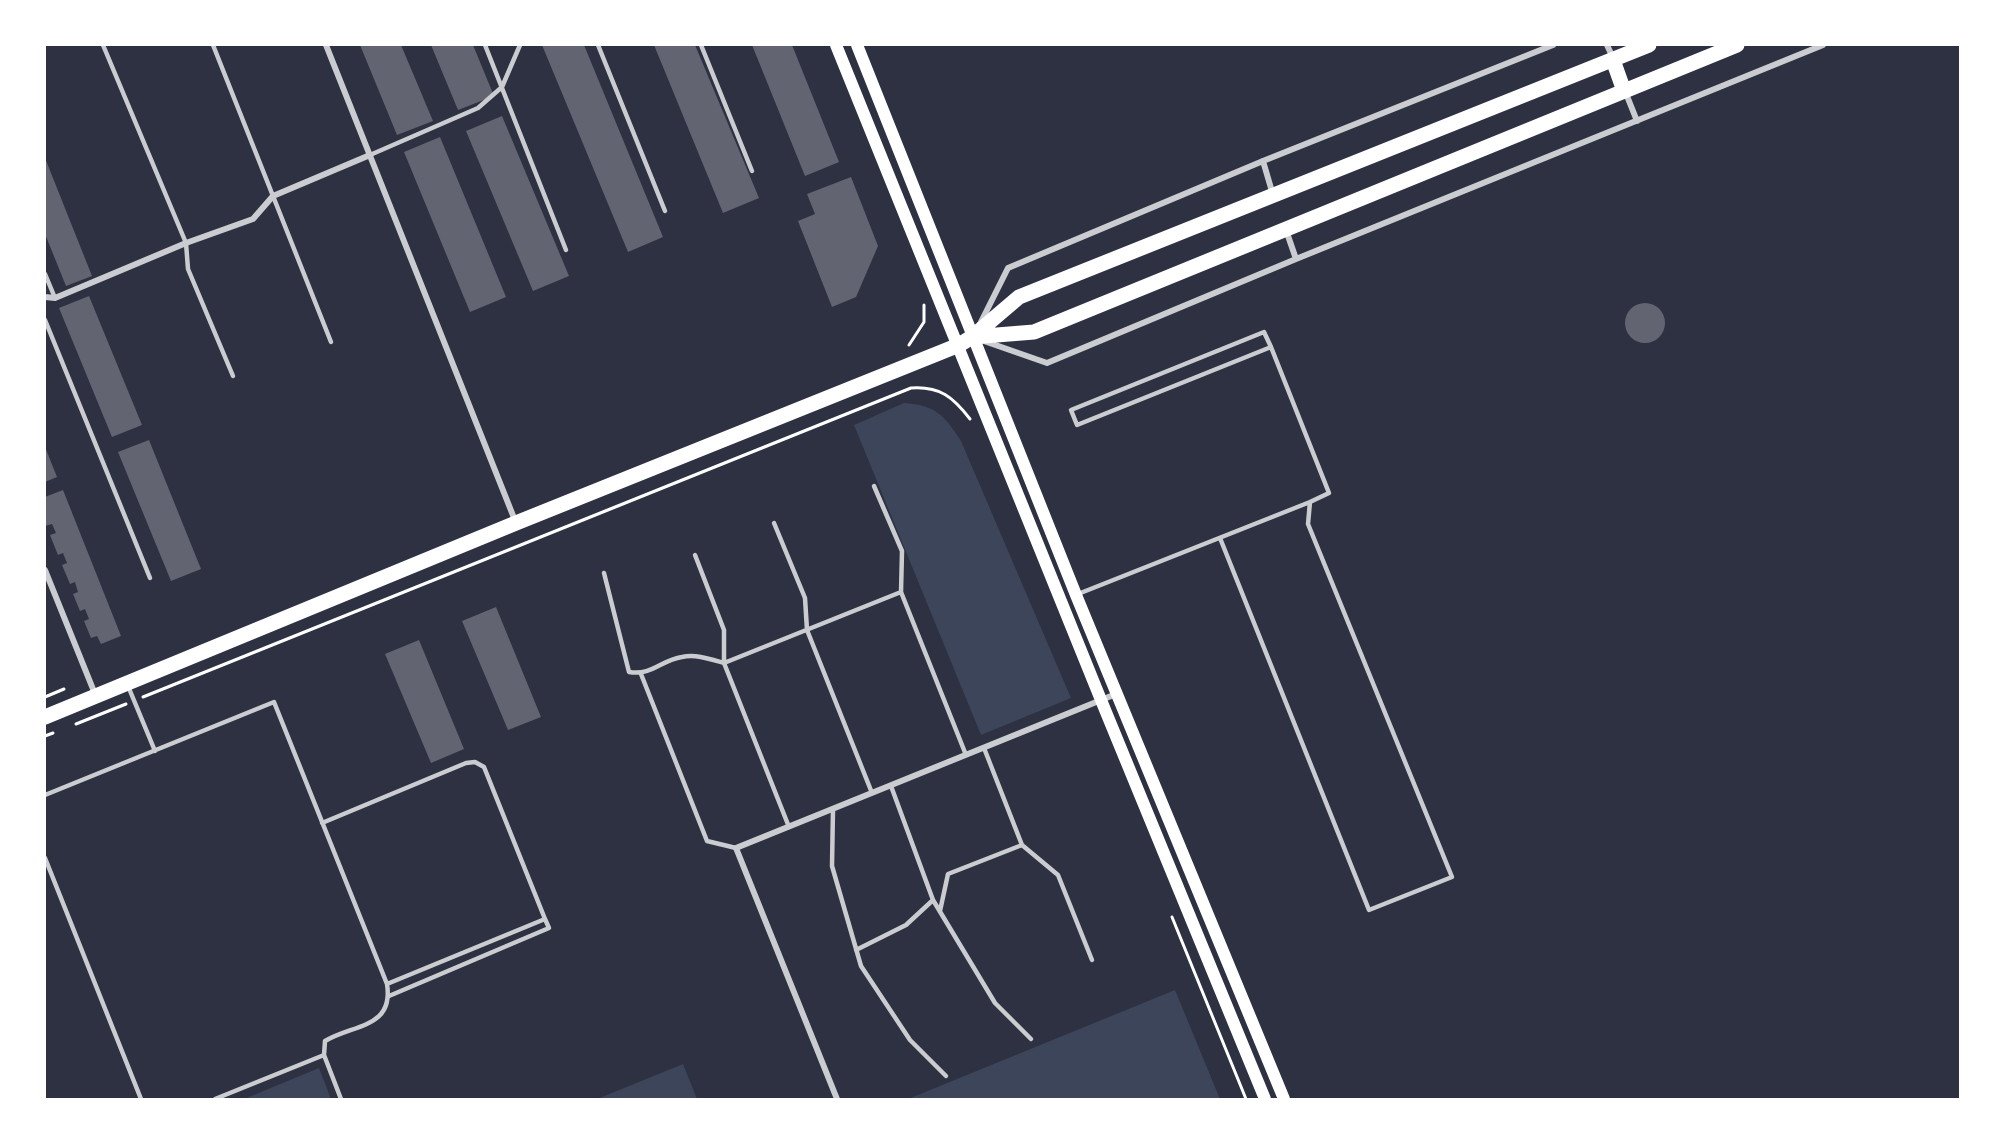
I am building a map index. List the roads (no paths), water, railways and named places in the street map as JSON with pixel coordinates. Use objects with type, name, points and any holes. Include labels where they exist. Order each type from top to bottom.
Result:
[{"type":"main road","points":[[836,45],[1265,1099]]},
{"type":"main road","points":[[857,45],[1116,694],[1284,1099]]},
{"type":"main road","points":[[45,717],[958,345],[972,337],[1019,297],[1273,196],[1610,52],[1649,45]]},
{"type":"main road","points":[[972,337],[1034,332],[1737,45]]},
{"type":"main road","points":[[1610,52],[1624,91]]},
{"type":"street","points":[[326,45],[516,524]]},
{"type":"street","points":[[1553,45],[1263,161],[1008,268],[972,337],[1047,363],[1823,45]]},
{"type":"street","points":[[1624,91],[1637,121]]},
{"type":"street","points":[[45,297],[54,298],[186,243],[253,219],[273,196],[370,155]]},
{"type":"street","points":[[1263,161],[1273,196]]},
{"type":"street","points":[[1286,229],[1296,260]]},
{"type":"street","points":[[45,570],[96,696]]},
{"type":"street","points":[[837,1099],[736,848],[1116,694]]},
{"type":"lane","points":[[103,45],[186,243],[188,269],[232,376]]},
{"type":"lane","points":[[213,45],[331,342]]},
{"type":"lane","points":[[485,45],[566,250]]},
{"type":"lane","points":[[370,155],[478,108],[502,87],[520,45]]},
{"type":"lane","points":[[598,45],[665,211]]},
{"type":"lane","points":[[701,45],[752,171]]},
{"type":"lane","points":[[45,274],[54,298]]},
{"type":"lane","points":[[45,320],[150,578]]},
{"type":"lane","points":[[1076,595],[1329,493],[1264,332],[1071,410],[1077,425],[1270,347]]},
{"type":"lane","points":[[874,486],[902,551],[901,592],[966,755]]},
{"type":"lane","points":[[1220,538],[1369,910],[1452,877],[1308,524],[1310,502]]},
{"type":"lane","points":[[774,522],[805,598],[807,630],[873,793]]},
{"type":"lane","points":[[695,555],[724,630],[724,663],[789,826]]},
{"type":"lane","points":[[604,573],[629,672],[641,674],[679,657],[693,655],[724,663],[901,592]]},
{"type":"lane","points":[[641,674],[706,841],[736,848]]},
{"type":"lane","points":[[127,683],[155,751]]},
{"type":"lane","points":[[45,795],[274,702],[387,984],[389,996],[386,1009],[379,1018],[325,1041],[324,1055],[341,1099]]},
{"type":"lane","points":[[984,748],[1022,845],[1058,875],[1092,960]]},
{"type":"lane","points":[[322,823],[466,763],[476,762],[484,768],[549,928],[389,996]]},
{"type":"lane","points":[[891,786],[939,912],[995,1003],[1031,1039]]},
{"type":"lane","points":[[832,809],[832,866],[861,966],[910,1040],[946,1076]]},
{"type":"lane","points":[[939,912],[948,874],[1022,845]]},
{"type":"lane","points":[[45,858],[141,1099]]},
{"type":"lane","points":[[856,950],[906,925],[933,900]]},
{"type":"lane","points":[[387,984],[545,919]]},
{"type":"lane","points":[[215,1099],[324,1055]]}]
